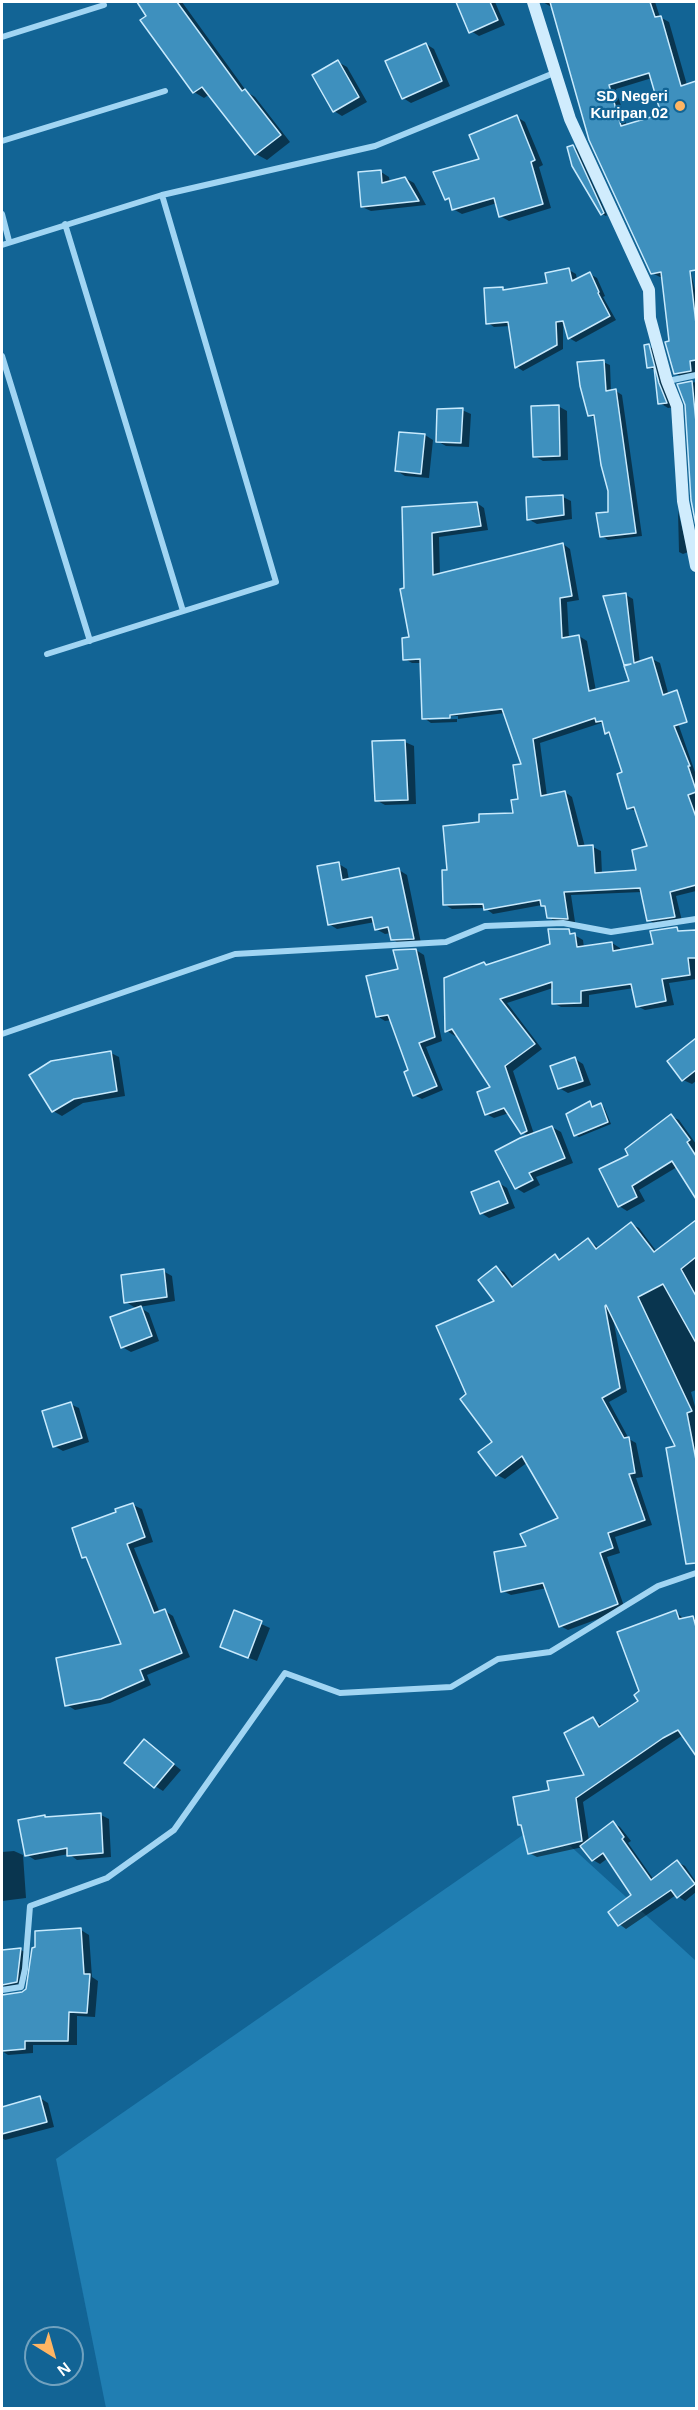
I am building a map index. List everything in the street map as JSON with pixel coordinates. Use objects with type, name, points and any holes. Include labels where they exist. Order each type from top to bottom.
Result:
[{"type":"street","points":[[533,2],[570,119],[649,290],[650,318],[667,381],[677,406],[683,501],[696,566]]},
{"type":"street","points":[[2,37],[104,5]]},
{"type":"street","points":[[2,244],[162,195],[375,146],[555,73]]},
{"type":"street","points":[[2,141],[165,91]]},
{"type":"street","points":[[47,654],[276,582],[162,195]]},
{"type":"street","points":[[2,214],[9,241]]},
{"type":"street","points":[[65,224],[183,611]]},
{"type":"street","points":[[2,356],[90,641]]},
{"type":"street","points":[[667,381],[696,375]]},
{"type":"street","points":[[2,1034],[235,954],[446,942],[486,926],[563,923],[611,932],[696,920]]},
{"type":"street","points":[[2,1990],[21,1987],[25,1969],[30,1906],[107,1878],[174,1830],[285,1673],[340,1693],[451,1688],[498,1659],[550,1652],[658,1586],[696,1573]]},
{"type":"shaded area","points":[[543,1821],[696,1961],[696,2408],[106,2408],[56,2159]]},
{"type":"building","points":[[137,2],[177,2],[242,91],[245,89],[281,135],[255,155],[202,87],[193,93],[140,20],[146,16]]},
{"type":"building","points":[[456,2],[490,2],[498,20],[469,33]]},
{"type":"building","points":[[550,2],[650,2],[655,17],[661,16],[681,86],[696,81],[696,270],[690,271],[696,324],[696,360],[690,361],[691,371],[674,374],[665,342],[669,341],[661,272],[651,274],[589,140]],"holes":[[[649,73],[661,114],[621,126],[609,85]]]},
{"type":"building","points":[[426,43],[442,81],[402,99],[385,61]]},
{"type":"building","points":[[338,60],[359,97],[333,112],[312,75]]},
{"type":"building","points":[[517,115],[535,160],[531,162],[543,204],[499,217],[494,198],[452,210],[449,198],[445,200],[433,172],[479,159],[469,135]]},
{"type":"building","points":[[573,145],[604,213],[601,215],[572,166],[567,147]]},
{"type":"building","points":[[381,170],[382,183],[405,177],[419,201],[361,207],[358,172]]},
{"type":"building","points":[[569,268],[572,281],[590,272],[610,316],[568,339],[563,321],[556,322],[557,345],[515,368],[508,322],[486,324],[484,288],[503,287],[503,290],[547,283],[545,273]]},
{"type":"building","points":[[649,344],[659,383],[667,403],[658,404],[654,367],[647,368],[644,345]]},
{"type":"building","points":[[604,360],[606,391],[616,389],[636,533],[600,537],[596,513],[608,512],[608,491],[601,465],[594,415],[588,416],[580,386],[577,362]]},
{"type":"building","points":[[692,381],[696,422],[696,526],[691,500],[685,405],[677,384]]},
{"type":"building","points":[[559,405],[560,456],[533,457],[531,406]]},
{"type":"building","points":[[463,408],[461,443],[436,442],[437,409]]},
{"type":"building","points":[[399,432],[425,434],[421,474],[395,471]]},
{"type":"building","points":[[563,495],[564,515],[527,520],[526,497]]},
{"type":"building","points":[[477,502],[481,526],[432,533],[433,575],[563,543],[572,596],[560,598],[562,638],[579,635],[589,691],[629,681],[624,666],[631,664],[624,665],[603,596],[626,593],[634,663],[652,657],[663,695],[677,690],[687,722],[674,726],[690,766],[688,766],[696,790],[688,795],[696,817],[696,885],[670,892],[675,917],[647,921],[640,888],[564,892],[568,919],[547,918],[545,906],[541,906],[540,900],[484,910],[483,904],[443,905],[442,870],[447,870],[443,826],[479,822],[479,814],[513,813],[511,800],[518,799],[513,765],[521,764],[502,709],[450,715],[450,718],[422,719],[420,659],[403,660],[402,638],[409,637],[400,589],[404,588],[402,507]],"holes":[[[595,718],[596,722],[602,721],[605,734],[609,732],[622,772],[617,774],[627,809],[634,807],[647,846],[632,850],[636,870],[595,873],[593,845],[578,846],[565,791],[541,796],[533,739]]]},
{"type":"building","points":[[405,740],[408,800],[375,801],[372,741]]},
{"type":"building","points":[[339,862],[342,880],[399,868],[414,939],[391,940],[388,927],[375,930],[372,917],[328,925],[317,866]]},
{"type":"building","points":[[677,927],[678,931],[696,930],[696,958],[688,958],[690,975],[662,979],[666,1001],[636,1007],[631,984],[581,991],[581,1003],[552,1004],[552,982],[500,999],[535,1044],[505,1066],[527,1131],[521,1134],[504,1108],[485,1115],[477,1092],[490,1087],[452,1029],[445,1032],[444,978],[484,962],[486,965],[550,944],[548,929],[569,929],[570,934],[575,933],[577,947],[612,942],[613,951],[653,944],[650,931]]},
{"type":"building","points":[[416,949],[435,1037],[419,1043],[437,1086],[413,1096],[404,1072],[408,1070],[388,1015],[376,1017],[366,976],[398,969],[393,950]]},
{"type":"building","points":[[696,1038],[696,1070],[682,1081],[667,1061]]},
{"type":"building","points":[[111,1051],[117,1091],[74,1099],[52,1112],[29,1075],[51,1061]]},
{"type":"building","points":[[575,1057],[583,1081],[558,1089],[550,1066]]},
{"type":"building","points":[[590,1101],[592,1107],[601,1103],[608,1122],[574,1136],[566,1114]]},
{"type":"building","points":[[671,1114],[690,1140],[687,1142],[696,1156],[696,1199],[672,1161],[632,1186],[637,1197],[618,1207],[599,1169],[628,1155],[625,1149]]},
{"type":"building","points":[[552,1126],[565,1158],[529,1173],[533,1180],[515,1189],[495,1151],[520,1138]]},
{"type":"building","points":[[499,1181],[508,1203],[480,1214],[471,1192]]},
{"type":"building","points":[[696,1220],[696,1257],[681,1269],[696,1296],[696,1343],[663,1284],[638,1297],[692,1411],[687,1413],[696,1460],[696,1563],[686,1564],[666,1448],[675,1446],[606,1305],[620,1388],[602,1398],[624,1438],[629,1437],[635,1473],[629,1474],[645,1520],[608,1533],[613,1548],[600,1553],[618,1604],[559,1627],[543,1583],[501,1592],[494,1552],[526,1546],[520,1534],[558,1518],[522,1456],[496,1476],[478,1452],[492,1442],[460,1399],[466,1394],[436,1326],[494,1301],[478,1280],[496,1266],[512,1287],[555,1254],[559,1260],[588,1238],[596,1249],[631,1222],[654,1252]]},
{"type":"building","points":[[164,1269],[167,1297],[124,1303],[121,1275]]},
{"type":"building","points":[[141,1306],[152,1336],[121,1348],[110,1317]]},
{"type":"building","points":[[71,1402],[82,1438],[53,1447],[42,1411]]},
{"type":"building","points":[[133,1503],[145,1537],[127,1544],[154,1613],[165,1609],[182,1653],[140,1670],[144,1680],[101,1699],[65,1706],[56,1658],[121,1644],[86,1557],[82,1558],[72,1528],[116,1512],[115,1509]]},
{"type":"building","points":[[234,1610],[262,1621],[248,1658],[220,1647]]},
{"type":"building","points":[[676,1610],[679,1619],[693,1616],[696,1627],[696,1756],[678,1730],[663,1738],[576,1798],[582,1841],[528,1854],[521,1825],[518,1825],[513,1797],[549,1790],[547,1781],[584,1775],[564,1733],[593,1717],[599,1727],[638,1701],[634,1695],[639,1691],[617,1632]]},
{"type":"building","points":[[144,1739],[174,1764],[154,1788],[124,1763]]},
{"type":"building","points":[[101,1813],[103,1853],[67,1856],[67,1848],[25,1856],[18,1820],[45,1815],[45,1817]]},
{"type":"building","points":[[613,1821],[624,1837],[622,1839],[651,1880],[677,1860],[695,1884],[677,1898],[671,1890],[618,1926],[608,1912],[631,1895],[603,1853],[592,1861],[580,1846]]},
{"type":"building","points":[[81,1928],[84,1974],[90,1974],[87,2013],[69,2012],[68,2041],[25,2041],[25,2049],[2,2051],[2,1995],[22,1992],[26,1989],[32,1948],[35,1947],[35,1931]]},
{"type":"building","points":[[21,1948],[17,1982],[2,1985],[2,1950]]},
{"type":"building","points":[[40,2096],[47,2122],[2,2134],[2,2107]]},
{"type":"place","name":"SD Negeri Kuripan 02","points":[[680,106]]}]
